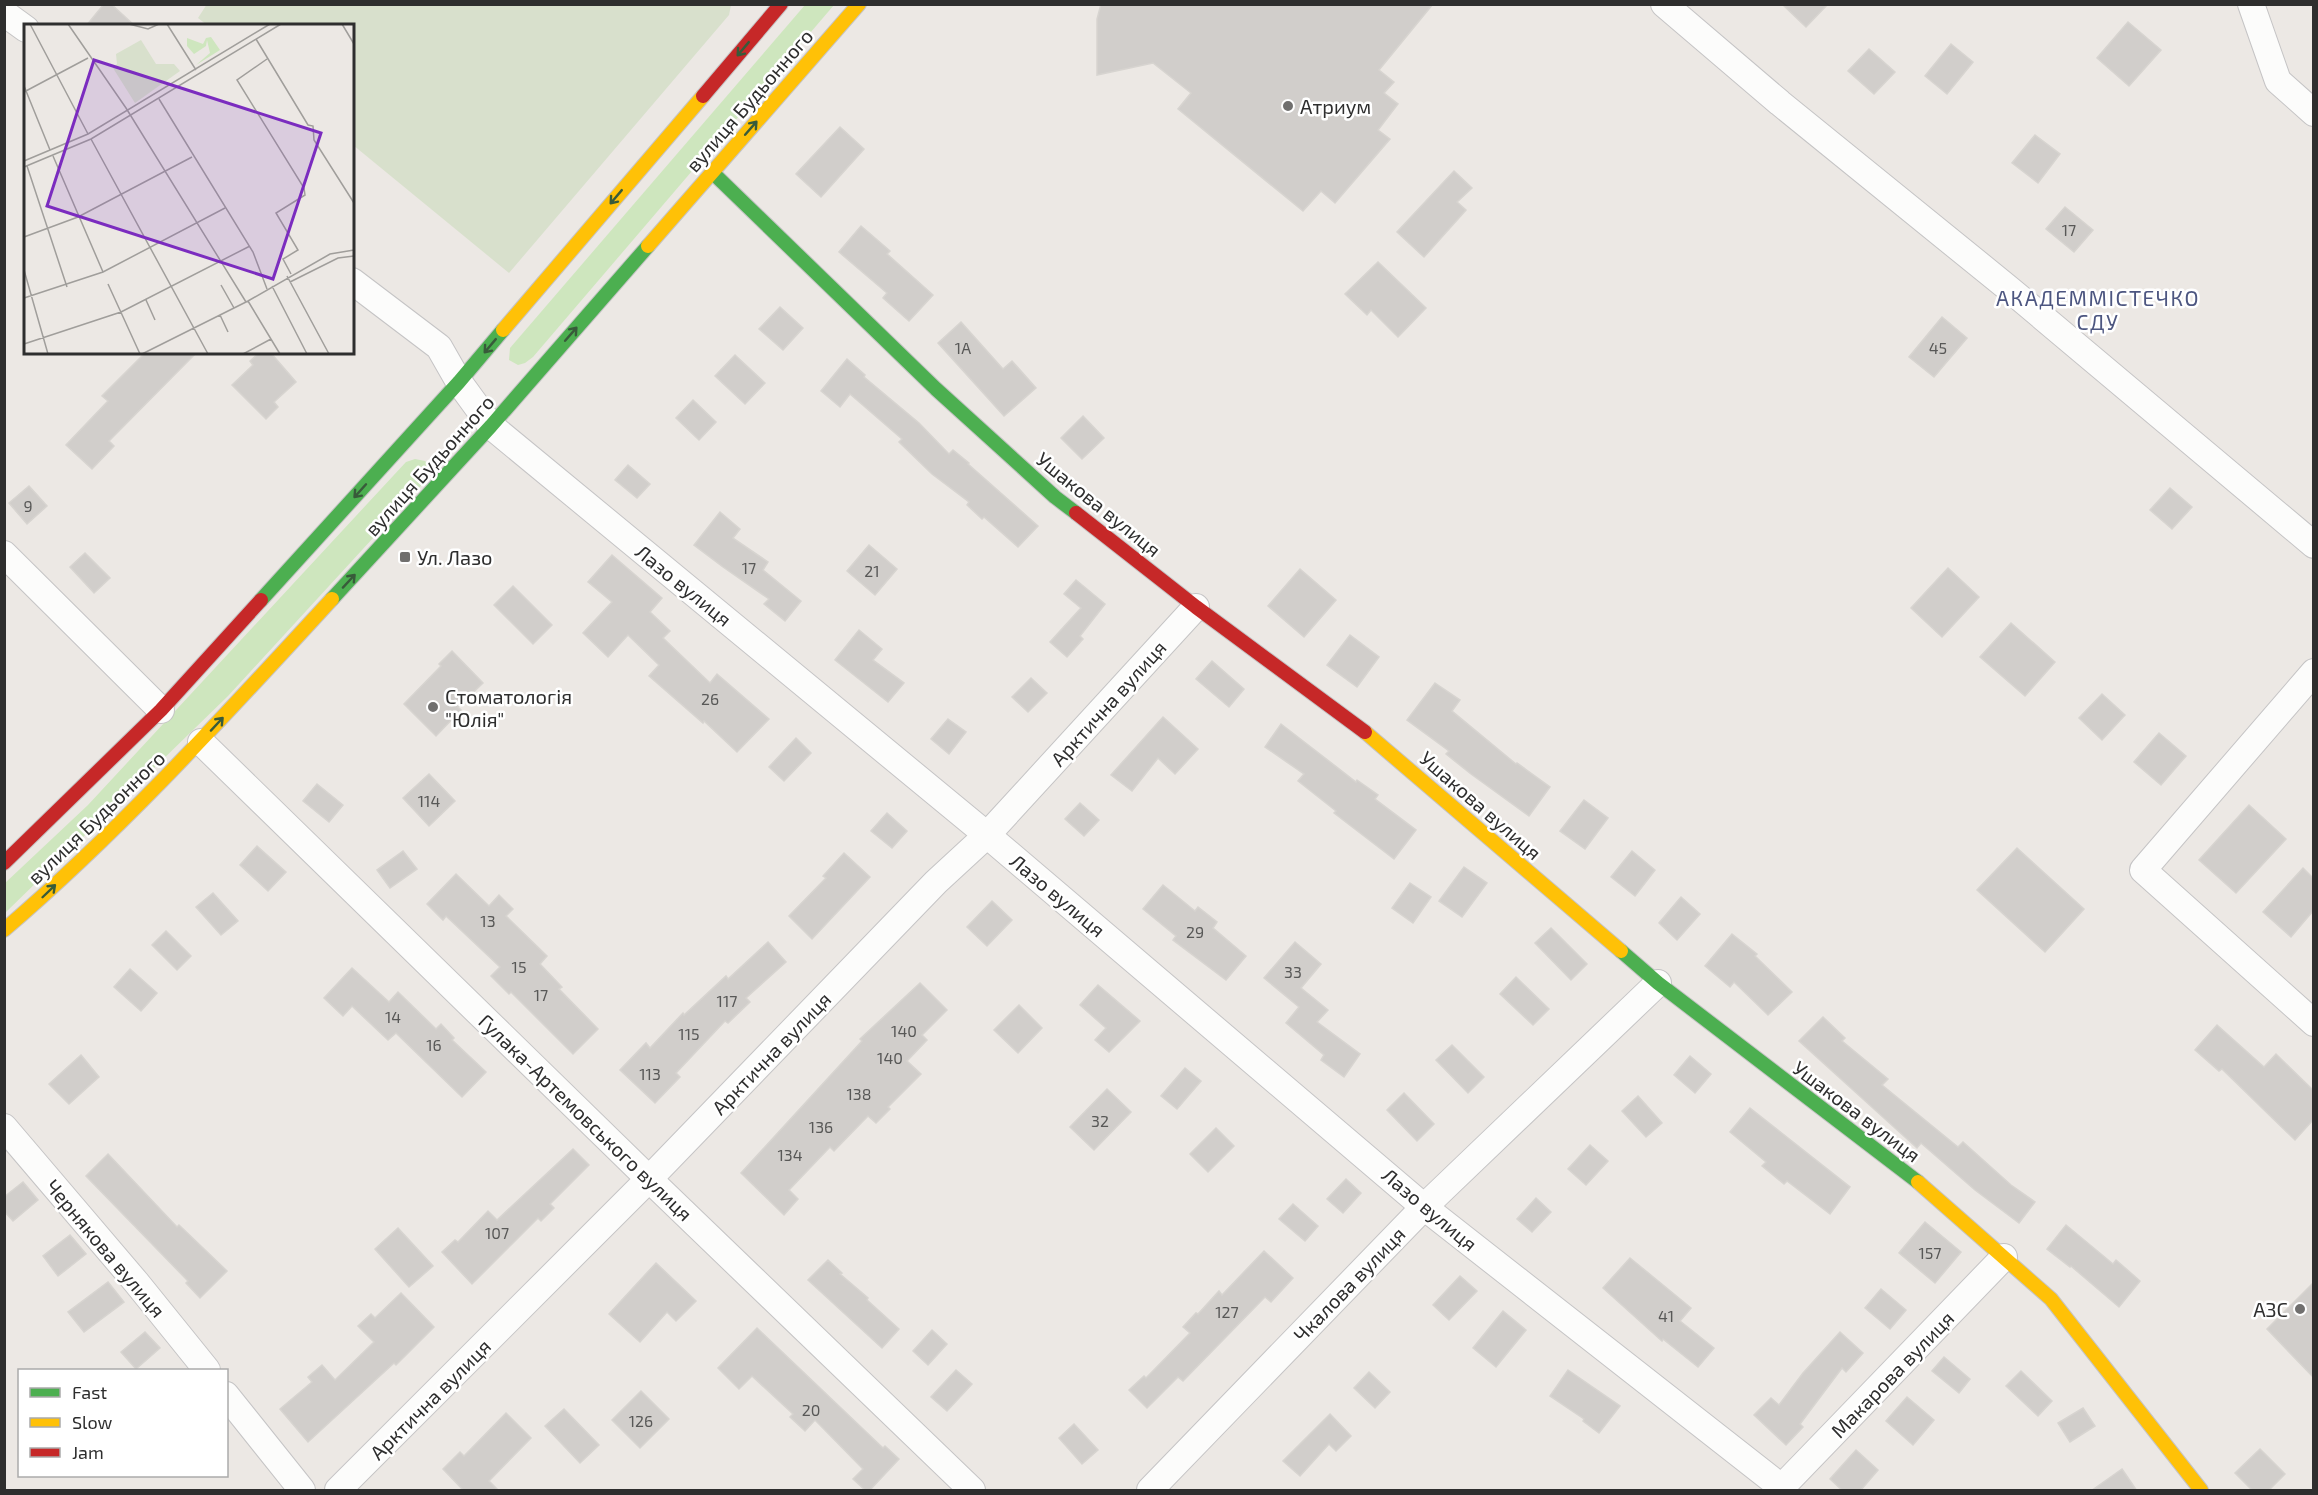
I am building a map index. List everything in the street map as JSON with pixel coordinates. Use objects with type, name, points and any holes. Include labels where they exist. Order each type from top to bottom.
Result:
[{"type":"main road","name":"вулиця Будьонного","points":[[4,863],[161,710],[459,382],[781,4]]},
{"type":"main road","name":"вулиця Будьонного","points":[[4,930],[38,901],[201,742],[491,426],[859,4]]},
{"type":"main road","name":"Ушакова вулиця","points":[[712,172],[936,388],[1055,497],[1196,607],[1377,741],[1658,983],[1912,1177],[2004,1257],[2051,1299],[2201,1491]]},
{"type":"street","points":[[1664,4],[2008,288],[2313,545]]},
{"type":"street","points":[[2251,4],[2278,81],[2313,113]]},
{"type":"street","points":[[4,13],[24,28]]},
{"type":"street","name":"Лазо вулиця","points":[[354,283],[439,347],[459,382],[491,426],[987,835],[1424,1207],[1782,1490]]},
{"type":"street","points":[[4,554],[161,710]]},
{"type":"street","name":"Арктична вулиця","points":[[338,1491],[649,1179],[936,882],[987,835],[1196,607]]},
{"type":"street","points":[[2313,672],[2143,870],[2313,1023]]},
{"type":"street","name":"Гулака-Артемовського вулиця","points":[[201,742],[972,1491]]},
{"type":"street","name":"Чкалова вулиця","points":[[1150,1491],[1424,1207],[1658,983]]},
{"type":"street","name":"Чернякова вулиця","points":[[4,1127],[136,1282],[205,1369]]},
{"type":"street","name":"Макарова вулиця","points":[[1782,1490],[2004,1257]]},
{"type":"street","points":[[228,1398],[302,1491]]},
{"type":"green space","points":[[207,4],[731,4],[729,15],[509,273],[354,146],[354,24],[206,24],[198,18]]},
{"type":"green space","points":[[805,5],[834,5],[533,357],[518,365],[509,360],[510,348]]},
{"type":"green space","points":[[415,459],[425,461],[430,466],[429,477],[228,696],[5,913],[4,884],[88,805],[406,462]]},
{"type":"building","points":[[104,4],[111,4],[133,24],[88,24]]},
{"type":"building","name":"Атриум","points":[[1101,4],[1433,4],[1379,70],[1394,82],[1384,93],[1398,104],[1378,130],[1390,139],[1335,203],[1321,191],[1303,211],[1178,109],[1191,93],[1153,63],[1097,75],[1097,19]]},
{"type":"building","points":[[1782,4],[1828,4],[1806,27]]},
{"type":"building","points":[[2128,22],[2161,50],[2129,86],[2097,58]]},
{"type":"building","points":[[1951,44],[1973,62],[1947,94],[1925,76]]},
{"type":"building","points":[[1869,49],[1895,72],[1874,94],[1848,71]]},
{"type":"building","points":[[840,127],[864,149],[821,197],[796,174]]},
{"type":"building","points":[[2035,135],[2060,154],[2038,183],[2012,163]]},
{"type":"building","points":[[1454,171],[1472,188],[1457,202],[1466,210],[1424,257],[1397,232]]},
{"type":"building","points":[[2065,207],[2093,230],[2074,252],[2046,229]]},
{"type":"building","points":[[861,226],[890,251],[887,254],[933,295],[909,321],[883,298],[887,293],[839,252]]},
{"type":"building","points":[[1378,262],[1426,308],[1398,337],[1371,310],[1367,315],[1345,294]]},
{"type":"building","points":[[780,307],[803,328],[783,350],[759,329]]},
{"type":"building","points":[[1942,317],[1967,338],[1934,377],[1909,357]]},
{"type":"building","points":[[961,322],[1003,369],[1012,361],[1036,388],[1004,416],[938,343]]},
{"type":"building","points":[[144,354],[195,354],[109,441],[114,446],[92,469],[66,445],[108,401],[102,396]]},
{"type":"building","points":[[258,354],[272,354],[296,382],[274,402],[278,407],[266,419],[232,385],[253,365],[250,361]]},
{"type":"building","points":[[735,355],[765,383],[745,404],[715,376]]},
{"type":"building","points":[[847,359],[865,375],[864,377],[919,423],[949,454],[953,450],[1038,526],[1018,547],[984,517],[982,519],[967,505],[969,502],[932,474],[899,442],[902,439],[850,394],[840,407],[821,391]]},
{"type":"building","points":[[693,400],[716,422],[699,440],[676,418]]},
{"type":"building","points":[[1083,416],[1104,438],[1082,459],[1061,438]]},
{"type":"building","points":[[628,465],[650,484],[637,498],[615,480]]},
{"type":"building","points":[[29,486],[47,506],[27,524],[9,503]]},
{"type":"building","points":[[2170,488],[2192,507],[2172,529],[2150,510]]},
{"type":"building","points":[[720,512],[740,529],[733,538],[768,562],[763,570],[801,601],[785,621],[764,604],[769,599],[694,545]]},
{"type":"building","points":[[869,545],[897,569],[875,595],[847,571]]},
{"type":"building","points":[[85,553],[110,578],[94,593],[70,567]]},
{"type":"building","points":[[612,555],[662,598],[650,612],[670,631],[663,638],[710,683],[717,674],[769,719],[737,752],[704,721],[703,723],[649,676],[659,665],[628,635],[608,657],[583,633],[612,602],[588,582]]},
{"type":"building","points":[[1948,568],[1979,597],[1942,637],[1911,608]]},
{"type":"building","points":[[1300,569],[1336,600],[1304,637],[1268,606]]},
{"type":"building","points":[[1076,580],[1105,604],[1080,636],[1083,639],[1067,657],[1050,642],[1081,608],[1064,594]]},
{"type":"building","points":[[513,586],[552,625],[533,644],[494,605]]},
{"type":"building","points":[[2011,623],[2055,662],[2025,696],[1980,657]]},
{"type":"building","points":[[859,630],[882,649],[873,660],[904,683],[888,702],[835,660]]},
{"type":"building","points":[[1350,635],[1379,657],[1357,687],[1327,665]]},
{"type":"building","points":[[452,651],[483,683],[458,707],[461,710],[436,736],[404,704],[441,666],[439,664]]},
{"type":"building","points":[[1212,661],[1244,689],[1229,707],[1196,679]]},
{"type":"building","points":[[1031,678],[1047,693],[1028,712],[1012,697]]},
{"type":"building","points":[[1435,683],[1460,700],[1452,711],[1516,764],[1550,787],[1529,816],[1471,774],[1446,754],[1449,751],[1407,720]]},
{"type":"building","points":[[2102,694],[2125,715],[2102,740],[2079,718]]},
{"type":"building","points":[[1163,717],[1198,749],[1175,774],[1158,758],[1132,791],[1111,775]]},
{"type":"building","points":[[948,719],[966,732],[949,754],[931,739]]},
{"type":"building","points":[[1281,724],[1356,782],[1357,780],[1378,795],[1375,799],[1416,830],[1394,859],[1334,813],[1336,811],[1298,781],[1304,774],[1265,747]]},
{"type":"building","points":[[2159,733],[2186,756],[2161,785],[2134,762]]},
{"type":"building","points":[[796,738],[811,753],[784,781],[769,767]]},
{"type":"building","points":[[429,774],[455,801],[429,826],[403,798]]},
{"type":"building","points":[[317,784],[343,805],[329,822],[303,801]]},
{"type":"building","points":[[1584,800],[1608,818],[1585,849],[1560,831]]},
{"type":"building","points":[[1080,803],[1099,820],[1084,836],[1065,819]]},
{"type":"building","points":[[2249,805],[2286,839],[2236,893],[2199,860]]},
{"type":"building","points":[[887,813],[907,831],[892,848],[871,831]]},
{"type":"building","points":[[257,846],[286,872],[268,891],[240,865]]},
{"type":"building","points":[[2017,848],[2084,909],[2045,952],[1977,890]]},
{"type":"building","points":[[403,851],[417,869],[390,888],[377,870]]},
{"type":"building","points":[[1632,851],[1655,870],[1635,896],[1611,877]]},
{"type":"building","points":[[844,853],[870,877],[812,939],[789,916],[826,878],[823,876]]},
{"type":"building","points":[[1464,867],[1487,883],[1462,917],[1439,901]]},
{"type":"building","points":[[2303,868],[2313,878],[2313,911],[2291,937],[2263,912]]},
{"type":"building","points":[[456,874],[489,906],[499,895],[513,909],[506,916],[547,956],[540,964],[562,987],[559,989],[598,1029],[573,1054],[511,992],[509,994],[491,976],[500,967],[446,916],[443,920],[427,904]]},
{"type":"building","points":[[1410,883],[1431,897],[1413,923],[1392,908]]},
{"type":"building","points":[[1163,885],[1195,911],[1198,907],[1217,922],[1213,928],[1246,956],[1226,980],[1173,940],[1176,936],[1143,909]]},
{"type":"building","points":[[213,893],[238,921],[221,935],[196,907]]},
{"type":"building","points":[[1681,897],[1700,914],[1677,940],[1659,923]]},
{"type":"building","points":[[992,901],[1012,920],[987,946],[967,927]]},
{"type":"building","points":[[1551,928],[1587,964],[1571,980],[1535,943]]},
{"type":"building","points":[[166,931],[191,956],[177,970],[152,945]]},
{"type":"building","points":[[1732,934],[1757,954],[1755,956],[1792,992],[1768,1015],[1734,982],[1730,987],[1705,966]]},
{"type":"building","points":[[768,942],[786,962],[746,998],[750,1002],[728,1023],[725,1021],[676,1073],[680,1077],[655,1103],[620,1070],[646,1043],[650,1048],[683,1013],[684,1015],[726,976],[728,979]]},
{"type":"building","points":[[1295,942],[1321,964],[1301,988],[1328,1010],[1317,1022],[1360,1054],[1344,1077],[1321,1060],[1324,1055],[1286,1023],[1299,1007],[1264,978]]},
{"type":"building","points":[[352,968],[389,1002],[398,992],[436,1029],[441,1024],[454,1038],[452,1040],[486,1072],[462,1097],[396,1033],[388,1040],[352,1006],[343,1016],[324,998]]},
{"type":"building","points":[[130,969],[157,993],[141,1011],[114,987]]},
{"type":"building","points":[[1516,977],[1549,1009],[1533,1025],[1500,994]]},
{"type":"building","points":[[920,983],[947,1010],[922,1035],[927,1040],[907,1061],[921,1074],[888,1107],[890,1109],[876,1123],[868,1116],[834,1151],[830,1147],[789,1190],[798,1199],[784,1215],[741,1173],[862,1041],[860,1039]]},
{"type":"building","points":[[1098,985],[1140,1021],[1109,1052],[1095,1040],[1106,1028],[1080,1005]]},
{"type":"building","points":[[1019,1005],[1042,1028],[1018,1053],[994,1030]]},
{"type":"building","points":[[1823,1017],[1845,1038],[1842,1041],[1888,1079],[1882,1085],[1958,1147],[1963,1142],[2011,1185],[2035,1202],[2019,1223],[1975,1190],[1921,1143],[1917,1148],[1799,1041]]},
{"type":"building","points":[[2217,1025],[2264,1067],[2276,1054],[2313,1090],[2313,1120],[2295,1140],[2222,1069],[2219,1071],[2195,1050]]},
{"type":"building","points":[[1452,1045],[1484,1077],[1468,1093],[1436,1060]]},
{"type":"building","points":[[81,1055],[99,1077],[69,1104],[49,1084]]},
{"type":"building","points":[[1690,1056],[1711,1074],[1695,1093],[1674,1075]]},
{"type":"building","points":[[1185,1068],[1201,1081],[1177,1109],[1161,1096]]},
{"type":"building","points":[[1107,1089],[1131,1112],[1094,1150],[1070,1127]]},
{"type":"building","points":[[1404,1093],[1434,1124],[1417,1141],[1387,1110]]},
{"type":"building","points":[[1638,1096],[1662,1123],[1646,1137],[1622,1111]]},
{"type":"building","points":[[1750,1108],[1850,1187],[1830,1214],[1787,1181],[1784,1184],[1762,1166],[1766,1162],[1730,1132]]},
{"type":"building","points":[[1216,1128],[1234,1146],[1208,1172],[1190,1154]]},
{"type":"building","points":[[1590,1145],[1608,1161],[1586,1185],[1568,1169]]},
{"type":"building","points":[[573,1149],[589,1165],[550,1204],[554,1208],[541,1221],[538,1218],[472,1284],[442,1252],[455,1240],[458,1242],[488,1211],[497,1220]]},
{"type":"building","points":[[108,1154],[177,1227],[179,1225],[227,1271],[200,1298],[186,1283],[188,1281],[86,1176]]},
{"type":"building","points":[[1346,1179],[1361,1193],[1343,1213],[1327,1199]]},
{"type":"building","points":[[23,1182],[38,1200],[13,1221],[4,1211],[4,1197]]},
{"type":"building","points":[[1536,1198],[1551,1212],[1532,1232],[1517,1219]]},
{"type":"building","points":[[1293,1204],[1318,1226],[1305,1241],[1279,1219]]},
{"type":"building","points":[[1925,1222],[1961,1252],[1935,1283],[1899,1253]]},
{"type":"building","points":[[2066,1225],[2113,1264],[2116,1260],[2140,1281],[2119,1307],[2071,1266],[2047,1249]]},
{"type":"building","points":[[398,1228],[433,1266],[409,1287],[375,1249]]},
{"type":"building","points":[[70,1235],[86,1254],[58,1276],[43,1256]]},
{"type":"building","points":[[1264,1251],[1293,1278],[1271,1302],[1265,1297],[1183,1381],[1178,1377],[1147,1408],[1129,1390],[1144,1376],[1146,1378],[1190,1333],[1183,1327],[1196,1313],[1198,1314],[1219,1291],[1222,1295]]},
{"type":"building","points":[[1630,1258],[1691,1308],[1680,1321],[1714,1348],[1698,1367],[1663,1339],[1662,1341],[1603,1288]]},
{"type":"building","points":[[828,1260],[899,1329],[882,1348],[808,1280]]},
{"type":"building","points":[[656,1263],[696,1301],[676,1321],[667,1312],[640,1342],[609,1314]]},
{"type":"building","points":[[1460,1276],[1477,1291],[1449,1320],[1433,1305]]},
{"type":"building","points":[[108,1282],[124,1302],[84,1332],[68,1312]]},
{"type":"building","name":"АЗС","points":[[2313,1283],[2313,1377],[2267,1329]]},
{"type":"building","points":[[1881,1289],[1906,1310],[1890,1329],[1865,1308]]},
{"type":"building","points":[[401,1293],[434,1327],[396,1365],[394,1363],[308,1442],[280,1409],[312,1382],[308,1377],[322,1365],[335,1380],[374,1342],[358,1326],[371,1314],[375,1318]]},
{"type":"building","points":[[1503,1311],[1526,1330],[1496,1367],[1473,1348]]},
{"type":"building","points":[[757,1328],[883,1448],[885,1446],[899,1459],[869,1491],[853,1479],[863,1469],[815,1420],[805,1431],[790,1417],[793,1414],[752,1376],[739,1389],[718,1368]]},
{"type":"building","points":[[932,1330],[947,1344],[928,1365],[913,1351]]},
{"type":"building","points":[[145,1332],[160,1348],[136,1369],[121,1352]]},
{"type":"building","points":[[1840,1332],[1863,1353],[1846,1372],[1842,1368],[1800,1424],[1803,1427],[1786,1445],[1754,1415],[1771,1398],[1779,1405],[1803,1373]]},
{"type":"building","points":[[1944,1357],[1970,1379],[1959,1393],[1932,1371]]},
{"type":"building","points":[[956,1370],[972,1384],[947,1411],[931,1397]]},
{"type":"building","points":[[1568,1370],[1620,1406],[1599,1433],[1583,1421],[1584,1419],[1550,1396]]},
{"type":"building","points":[[2021,1371],[2052,1401],[2038,1416],[2006,1386]]},
{"type":"building","points":[[1369,1372],[1390,1392],[1375,1408],[1354,1388]]},
{"type":"building","points":[[641,1391],[669,1419],[640,1448],[612,1420]]},
{"type":"building","points":[[1907,1397],[1934,1420],[1913,1445],[1886,1421]]},
{"type":"building","points":[[2083,1408],[2095,1426],[2070,1442],[2058,1423]]},
{"type":"building","points":[[564,1409],[599,1445],[580,1463],[545,1426]]},
{"type":"building","points":[[506,1413],[531,1438],[489,1481],[499,1491],[464,1491],[443,1469],[460,1452],[464,1456]]},
{"type":"building","points":[[1330,1414],[1351,1436],[1336,1451],[1329,1444],[1300,1476],[1283,1461]]},
{"type":"building","points":[[1074,1424],[1098,1450],[1082,1464],[1059,1438]]},
{"type":"building","points":[[2260,1449],[2285,1474],[2268,1491],[2253,1491],[2235,1473]]},
{"type":"building","points":[[1856,1450],[1878,1470],[1860,1491],[1843,1491],[1830,1479]]},
{"type":"building","points":[[2122,1469],[2137,1491],[2091,1491]]},
{"type":"traffic: fast","points":[[712,172],[936,389],[1055,497],[1076,513]]},
{"type":"traffic: fast","points":[[332,599],[491,426],[648,246]]},
{"type":"traffic: fast","points":[[261,600],[459,382],[503,330]]},
{"type":"traffic: fast","points":[[1621,951],[1658,983],[1918,1182]]},
{"type":"traffic: slow","points":[[648,246],[859,4]]},
{"type":"traffic: slow","points":[[503,330],[703,96]]},
{"type":"traffic: slow","points":[[4,930],[132,811],[332,599]]},
{"type":"traffic: slow","points":[[1365,732],[1621,951]]},
{"type":"traffic: slow","points":[[1918,1182],[2051,1299],[2201,1490]]},
{"type":"traffic: jam","points":[[703,96],[781,4]]},
{"type":"traffic: jam","points":[[1076,513],[1196,607],[1365,732]]},
{"type":"traffic: jam","points":[[4,863],[161,710],[261,600]]},
{"type":"place","name":"Атриум","points":[[1288,106]]},
{"type":"place","name":"Ул. Лазо","points":[[405,557]]},
{"type":"place","name":"Стоматологія \"Юлія\"","points":[[433,707]]},
{"type":"place","name":"АЗС","points":[[2300,1309]]},
{"type":"district","name":"АКАДЕММІСТЕЧКО СДУ","points":[[2098,309]]}]
